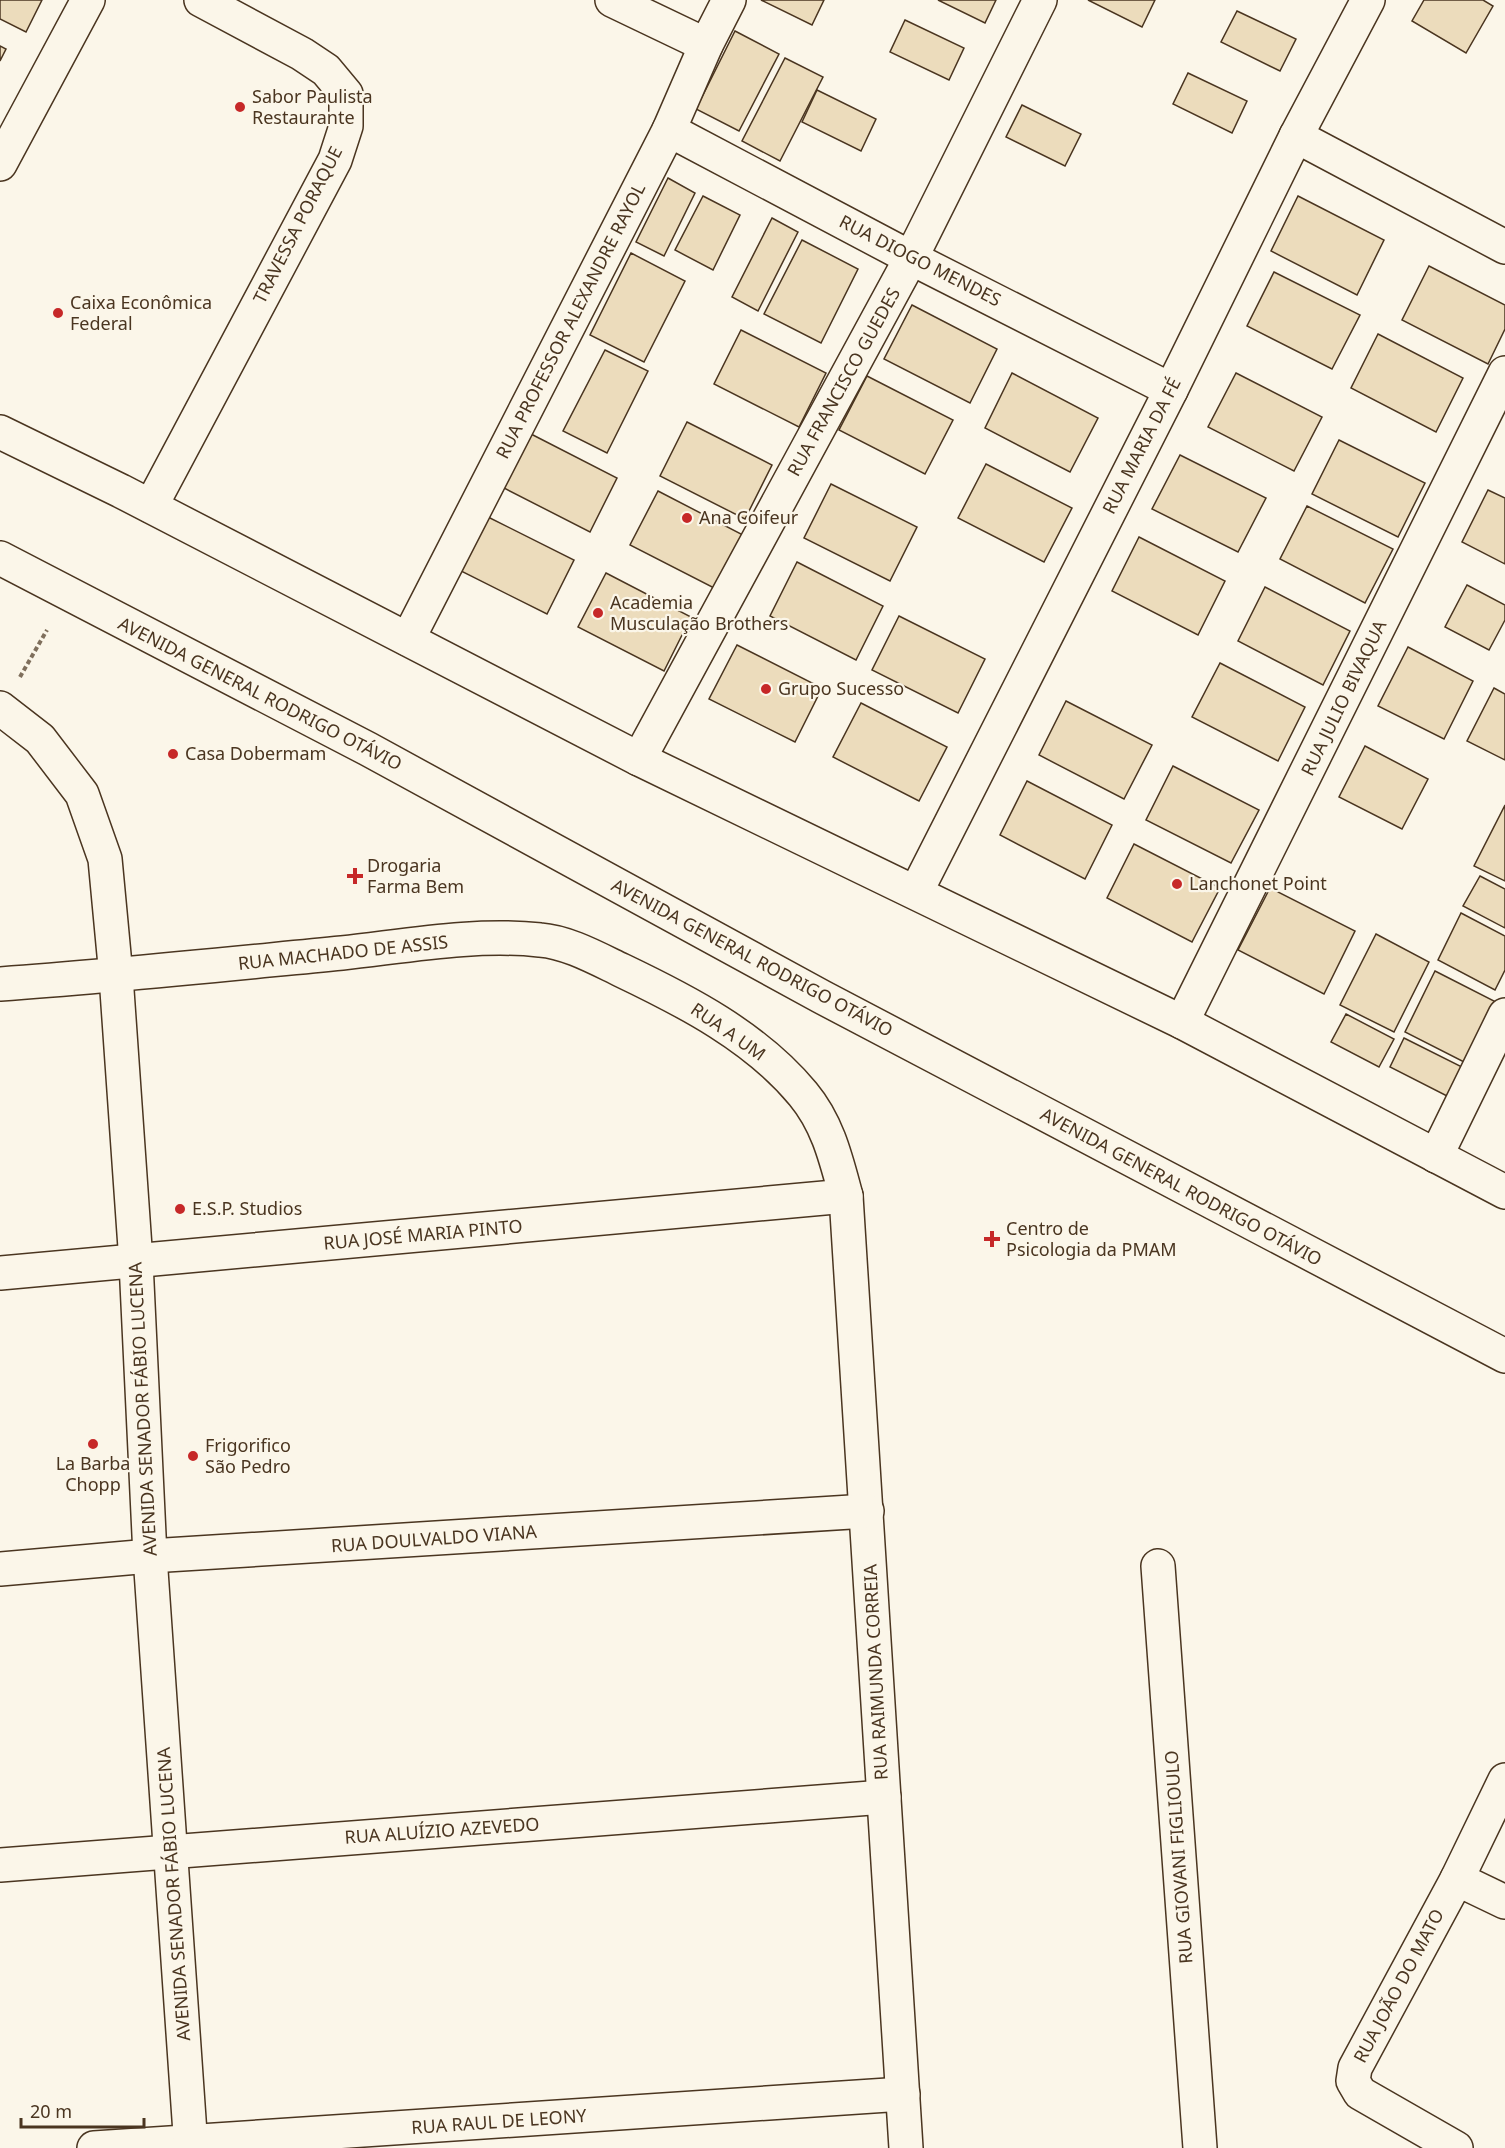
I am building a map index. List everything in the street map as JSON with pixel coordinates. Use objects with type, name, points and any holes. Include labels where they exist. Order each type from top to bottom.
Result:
[{"type":"street","points":[[0,164],[88,0]]},
{"type":"street","name":"TRAVESSA PORAQUE","points":[[151,506],[335,160],[346,126],[346,94],[326,69],[201,0]]},
{"type":"street","points":[[612,0],[706,45]]},
{"type":"street","name":"RUA PROFESSOR ALEXANDRE RAYOL","points":[[408,639],[669,130],[706,45],[729,0]]},
{"type":"street","name":"RUA FRANCISCO GUEDES","points":[[639,759],[911,258],[1040,0]]},
{"type":"street","name":"RUA MARIA DA FÉ","points":[[916,892],[1171,390],[1296,135],[1368,0]]},
{"type":"street","name":"RUA DIOGO MENDES","points":[[669,130],[911,258],[1171,390]]},
{"type":"street","points":[[1296,135],[1505,247]]},
{"type":"street","name":"RUA JULIO BIVAQUA","points":[[1182,1022],[1505,373]]},
{"type":"street","points":[[0,432],[151,506],[639,759],[1182,1022],[1505,1192]]},
{"type":"street","name":"AVENIDA GENERAL RODRIGO OTÁVIO","points":[[0,558],[368,749],[822,997],[1505,1356]]},
{"type":"street","name":"AVENIDA SENADOR FÁBIO LUCENA","points":[[1,708],[40,739],[82,794],[105,859],[116,976],[135,1262],[150,1556],[172,1852],[190,2145]]},
{"type":"street","name":"RUA MACHADO DE ASSIS","points":[[0,984],[116,976],[467,940],[541,940],[590,955],[675,996]]},
{"type":"street","name":"RUA A UM","points":[[675,996],[729,1028],[780,1070],[804,1095],[828,1134],[846,1196]]},
{"type":"street","points":[[1436,1156],[1505,1015]]},
{"type":"street","name":"RUA JOSÉ MARIA PINTO","points":[[0,1273],[846,1196]]},
{"type":"street","name":"RUA RAIMUNDA CORREIA","points":[[846,1196],[906,2148]]},
{"type":"street","name":"RUA DOULVALDO VIANA","points":[[0,1569],[150,1556],[867,1511]]},
{"type":"street","name":"RUA GIOVANI FIGLIOULO","points":[[1158,1566],[1200,2148]]},
{"type":"street","name":"RUA JOÃO DO MATO","points":[[1456,2148],[1360,2093],[1353,2081],[1354,2068],[1457,1879],[1505,1780]]},
{"type":"street","name":"RUA ALUÍZIO AZEVEDO","points":[[0,1865],[884,1797]]},
{"type":"street","points":[[1457,1879],[1505,1902]]},
{"type":"street","name":"RUA RAUL DE LEONY","points":[[94,2148],[190,2145],[903,2094]]},
{"type":"path","points":[[1,708],[47,630]]},
{"type":"building","points":[[0,0],[42,0],[26,32],[0,19]]},
{"type":"building","points":[[761,0],[824,0],[812,25]]},
{"type":"building","points":[[938,0],[996,0],[985,23]]},
{"type":"building","points":[[1088,0],[1155,0],[1142,27]]},
{"type":"building","points":[[1424,0],[1483,0],[1493,6],[1466,53],[1412,21]]},
{"type":"building","points":[[1237,11],[1296,39],[1280,71],[1221,42]]},
{"type":"building","points":[[905,20],[964,48],[949,80],[890,52]]},
{"type":"building","points":[[735,31],[779,54],[739,131],[696,109]]},
{"type":"building","points":[[0,46],[6,49],[0,61]]},
{"type":"building","points":[[785,58],[823,77],[780,161],[742,141]]},
{"type":"building","points":[[1188,73],[1247,101],[1232,133],[1173,104]]},
{"type":"building","points":[[817,90],[876,119],[861,151],[802,122]]},
{"type":"building","points":[[1022,105],[1081,134],[1065,166],[1006,137]]},
{"type":"building","points":[[668,178],[695,193],[664,256],[636,242]]},
{"type":"building","points":[[703,196],[740,215],[713,270],[675,250]]},
{"type":"building","points":[[1298,196],[1384,240],[1357,295],[1271,251]]},
{"type":"building","points":[[772,218],[798,232],[758,311],[732,297]]},
{"type":"building","points":[[802,240],[858,269],[821,343],[764,314]]},
{"type":"building","points":[[631,253],[685,281],[644,362],[590,335]]},
{"type":"building","points":[[1429,266],[1505,305],[1505,329],[1488,364],[1402,320]]},
{"type":"building","points":[[1274,272],[1360,315],[1332,369],[1247,326]]},
{"type":"building","points":[[912,305],[997,349],[970,403],[884,359]]},
{"type":"building","points":[[741,330],[826,373],[799,427],[714,384]]},
{"type":"building","points":[[1378,334],[1463,378],[1436,432],[1351,388]]},
{"type":"building","points":[[605,350],[648,371],[607,453],[563,431]]},
{"type":"building","points":[[1012,373],[1098,418],[1070,472],[985,428]]},
{"type":"building","points":[[1236,373],[1322,417],[1294,471],[1208,427]]},
{"type":"building","points":[[867,376],[953,420],[925,474],[839,430]]},
{"type":"building","points":[[687,422],[772,465],[745,519],[660,476]]},
{"type":"building","points":[[531,434],[617,478],[590,532],[504,488]]},
{"type":"building","points":[[1339,440],[1425,483],[1398,537],[1312,494]]},
{"type":"building","points":[[1180,455],[1266,498],[1238,552],[1152,509]]},
{"type":"building","points":[[986,464],[1072,508],[1044,562],[958,518]]},
{"type":"building","points":[[831,484],[917,527],[890,581],[804,538]]},
{"type":"building","points":[[1488,490],[1505,498],[1505,564],[1462,542]]},
{"type":"building","points":[[658,491],[743,535],[716,589],[630,545]]},
{"type":"building","points":[[1307,506],[1393,549],[1365,603],[1280,559]]},
{"type":"building","points":[[488,517],[574,560],[547,614],[461,571]]},
{"type":"building","points":[[1139,537],[1225,581],[1198,635],[1112,591]]},
{"type":"building","points":[[797,562],[883,606],[856,660],[770,616]]},
{"type":"building","points":[[606,573],[691,617],[664,671],[578,627]]},
{"type":"building","points":[[1467,585],[1505,605],[1505,620],[1489,650],[1445,627]]},
{"type":"building","points":[[1265,587],[1350,631],[1323,685],[1238,641]]},
{"type":"building","points":[[899,616],[985,659],[958,713],[872,670]]},
{"type":"building","points":[[737,645],[822,688],[795,742],[709,699]]},
{"type":"building","points":[[1408,647],[1473,681],[1444,739],[1378,706]]},
{"type":"building","points":[[1220,663],[1305,707],[1278,761],[1192,717]]},
{"type":"building","points":[[1494,688],[1505,694],[1505,760],[1467,741]]},
{"type":"building","points":[[1066,701],[1152,745],[1124,799],[1039,755]]},
{"type":"building","points":[[861,703],[947,747],[919,801],[833,757]]},
{"type":"building","points":[[1365,746],[1428,779],[1402,829],[1339,797]]},
{"type":"building","points":[[1173,766],[1259,810],[1231,863],[1146,820]]},
{"type":"building","points":[[1027,781],[1112,825],[1085,879],[1000,835]]},
{"type":"building","points":[[1505,805],[1505,881],[1474,866]]},
{"type":"building","points":[[1134,844],[1220,888],[1192,942],[1107,898]]},
{"type":"building","points":[[1480,876],[1505,889],[1505,928],[1463,906]]},
{"type":"building","points":[[1270,888],[1355,931],[1324,994],[1238,950]]},
{"type":"building","points":[[1461,913],[1505,936],[1505,970],[1495,990],[1438,960]]},
{"type":"building","points":[[1376,934],[1429,962],[1394,1032],[1340,1005]]},
{"type":"building","points":[[1435,971],[1496,1002],[1466,1063],[1405,1032]]},
{"type":"building","points":[[1346,1014],[1394,1039],[1379,1067],[1331,1042]]},
{"type":"building","points":[[1404,1038],[1462,1067],[1447,1096],[1390,1067]]},
{"type":"place","name":"Sabor Paulista Restaurante","points":[[240,107]]},
{"type":"place","name":"Caixa Econômica Federal","points":[[58,313]]},
{"type":"place","name":"Ana Coifeur","points":[[687,518]]},
{"type":"place","name":"Academia Musculação Brothers","points":[[598,613]]},
{"type":"place","name":"Grupo Sucesso","points":[[766,689]]},
{"type":"place","name":"Casa Dobermam","points":[[173,754]]},
{"type":"place","name":"Drogaria Farma Bem","points":[[355,876]]},
{"type":"place","name":"Lanchonet Point","points":[[1177,884]]},
{"type":"place","name":"E.S.P. Studios","points":[[180,1209]]},
{"type":"place","name":"Centro de Psicologia da PMAM","points":[[992,1239]]},
{"type":"place","name":"La Barba Chopp","points":[[93,1444]]},
{"type":"place","name":"Frigorifico São Pedro","points":[[193,1456]]}]
